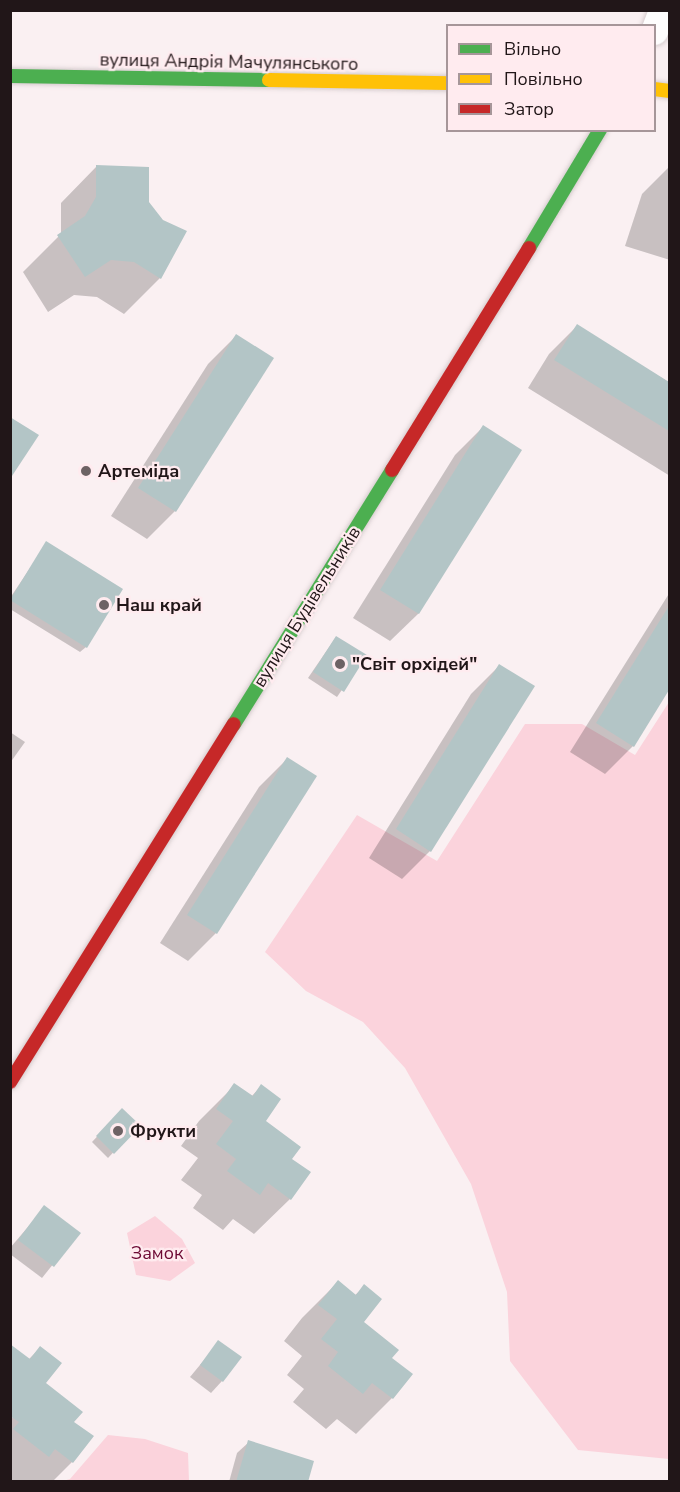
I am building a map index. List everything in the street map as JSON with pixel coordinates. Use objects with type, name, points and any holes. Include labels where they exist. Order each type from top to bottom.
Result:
[{"type":"street","name":"вулиця Андрія Мачулянського","points":[[10,76],[446,83]]},
{"type":"street","name":"вулиця Будівельників","points":[[10,1082],[438,397],[599,132]]},
{"type":"green space","points":[[669,702],[670,1459],[578,1450],[510,1361],[507,1292],[471,1184],[405,1068],[363,1022],[306,991],[265,952],[357,815],[437,861],[525,724],[582,724],[635,755]]},
{"type":"green space","name":"Замок","points":[[155,1216],[182,1239],[195,1263],[170,1281],[136,1275],[127,1233]]},
{"type":"green space","points":[[108,1435],[145,1439],[188,1453],[189,1481],[63,1481],[70,1479]]},
{"type":"building","points":[[96,165],[149,167],[149,202],[163,220],[187,231],[161,279],[134,262],[111,260],[85,277],[57,235],[85,216],[96,197]]},
{"type":"building","points":[[577,324],[669,382],[669,431],[554,360]]},
{"type":"building","points":[[236,334],[274,358],[176,512],[138,488]]},
{"type":"building","points":[[10,417],[39,435],[10,479]]},
{"type":"building","points":[[483,425],[522,450],[419,614],[380,590]]},
{"type":"building","points":[[46,541],[123,589],[87,648],[10,600]]},
{"type":"building","points":[[669,606],[669,690],[634,747],[596,723]]},
{"type":"building","name":"\"Світ орхідей\"","points":[[336,636],[367,655],[344,692],[313,672]]},
{"type":"building","points":[[499,664],[535,686],[431,852],[396,829]]},
{"type":"building","points":[[287,757],[317,776],[217,934],[187,915]]},
{"type":"building","points":[[234,1083],[253,1096],[261,1084],[281,1099],[266,1121],[301,1147],[292,1159],[311,1172],[291,1200],[268,1183],[260,1195],[227,1171],[236,1159],[216,1144],[233,1121],[216,1109]]},
{"type":"building","name":"Фрукти","points":[[122,1108],[141,1126],[114,1154],[96,1136]]},
{"type":"building","points":[[44,1205],[81,1233],[54,1267],[18,1240]]},
{"type":"building","points":[[338,1280],[356,1295],[364,1284],[382,1299],[364,1322],[399,1350],[392,1358],[413,1374],[393,1399],[372,1383],[363,1394],[328,1366],[338,1352],[321,1339],[337,1319],[318,1305]]},
{"type":"building","points":[[218,1340],[242,1357],[223,1382],[200,1365]]},
{"type":"building","points":[[10,1344],[30,1359],[40,1346],[62,1363],[46,1383],[83,1412],[74,1422],[94,1436],[73,1463],[55,1449],[49,1457],[13,1429],[19,1422],[10,1416]]},
{"type":"building","points":[[248,1440],[314,1461],[308,1482],[236,1482]]},
{"type":"traffic: fast","points":[[10,76],[269,80]]},
{"type":"traffic: fast","points":[[529,248],[599,132]]},
{"type":"traffic: fast","points":[[234,724],[392,470]]},
{"type":"traffic: slow","points":[[269,80],[446,83]]},
{"type":"traffic: slow","points":[[656,89],[670,91]]},
{"type":"traffic: jam","points":[[392,470],[529,248]]},
{"type":"traffic: jam","points":[[10,1082],[234,724]]},
{"type":"place","name":"Артеміда","points":[[86,471]]},
{"type":"place","name":"Наш край","points":[[104,605]]},
{"type":"place","name":"\"Світ орхідей\"","points":[[340,664]]},
{"type":"place","name":"Фрукти","points":[[118,1131]]}]
